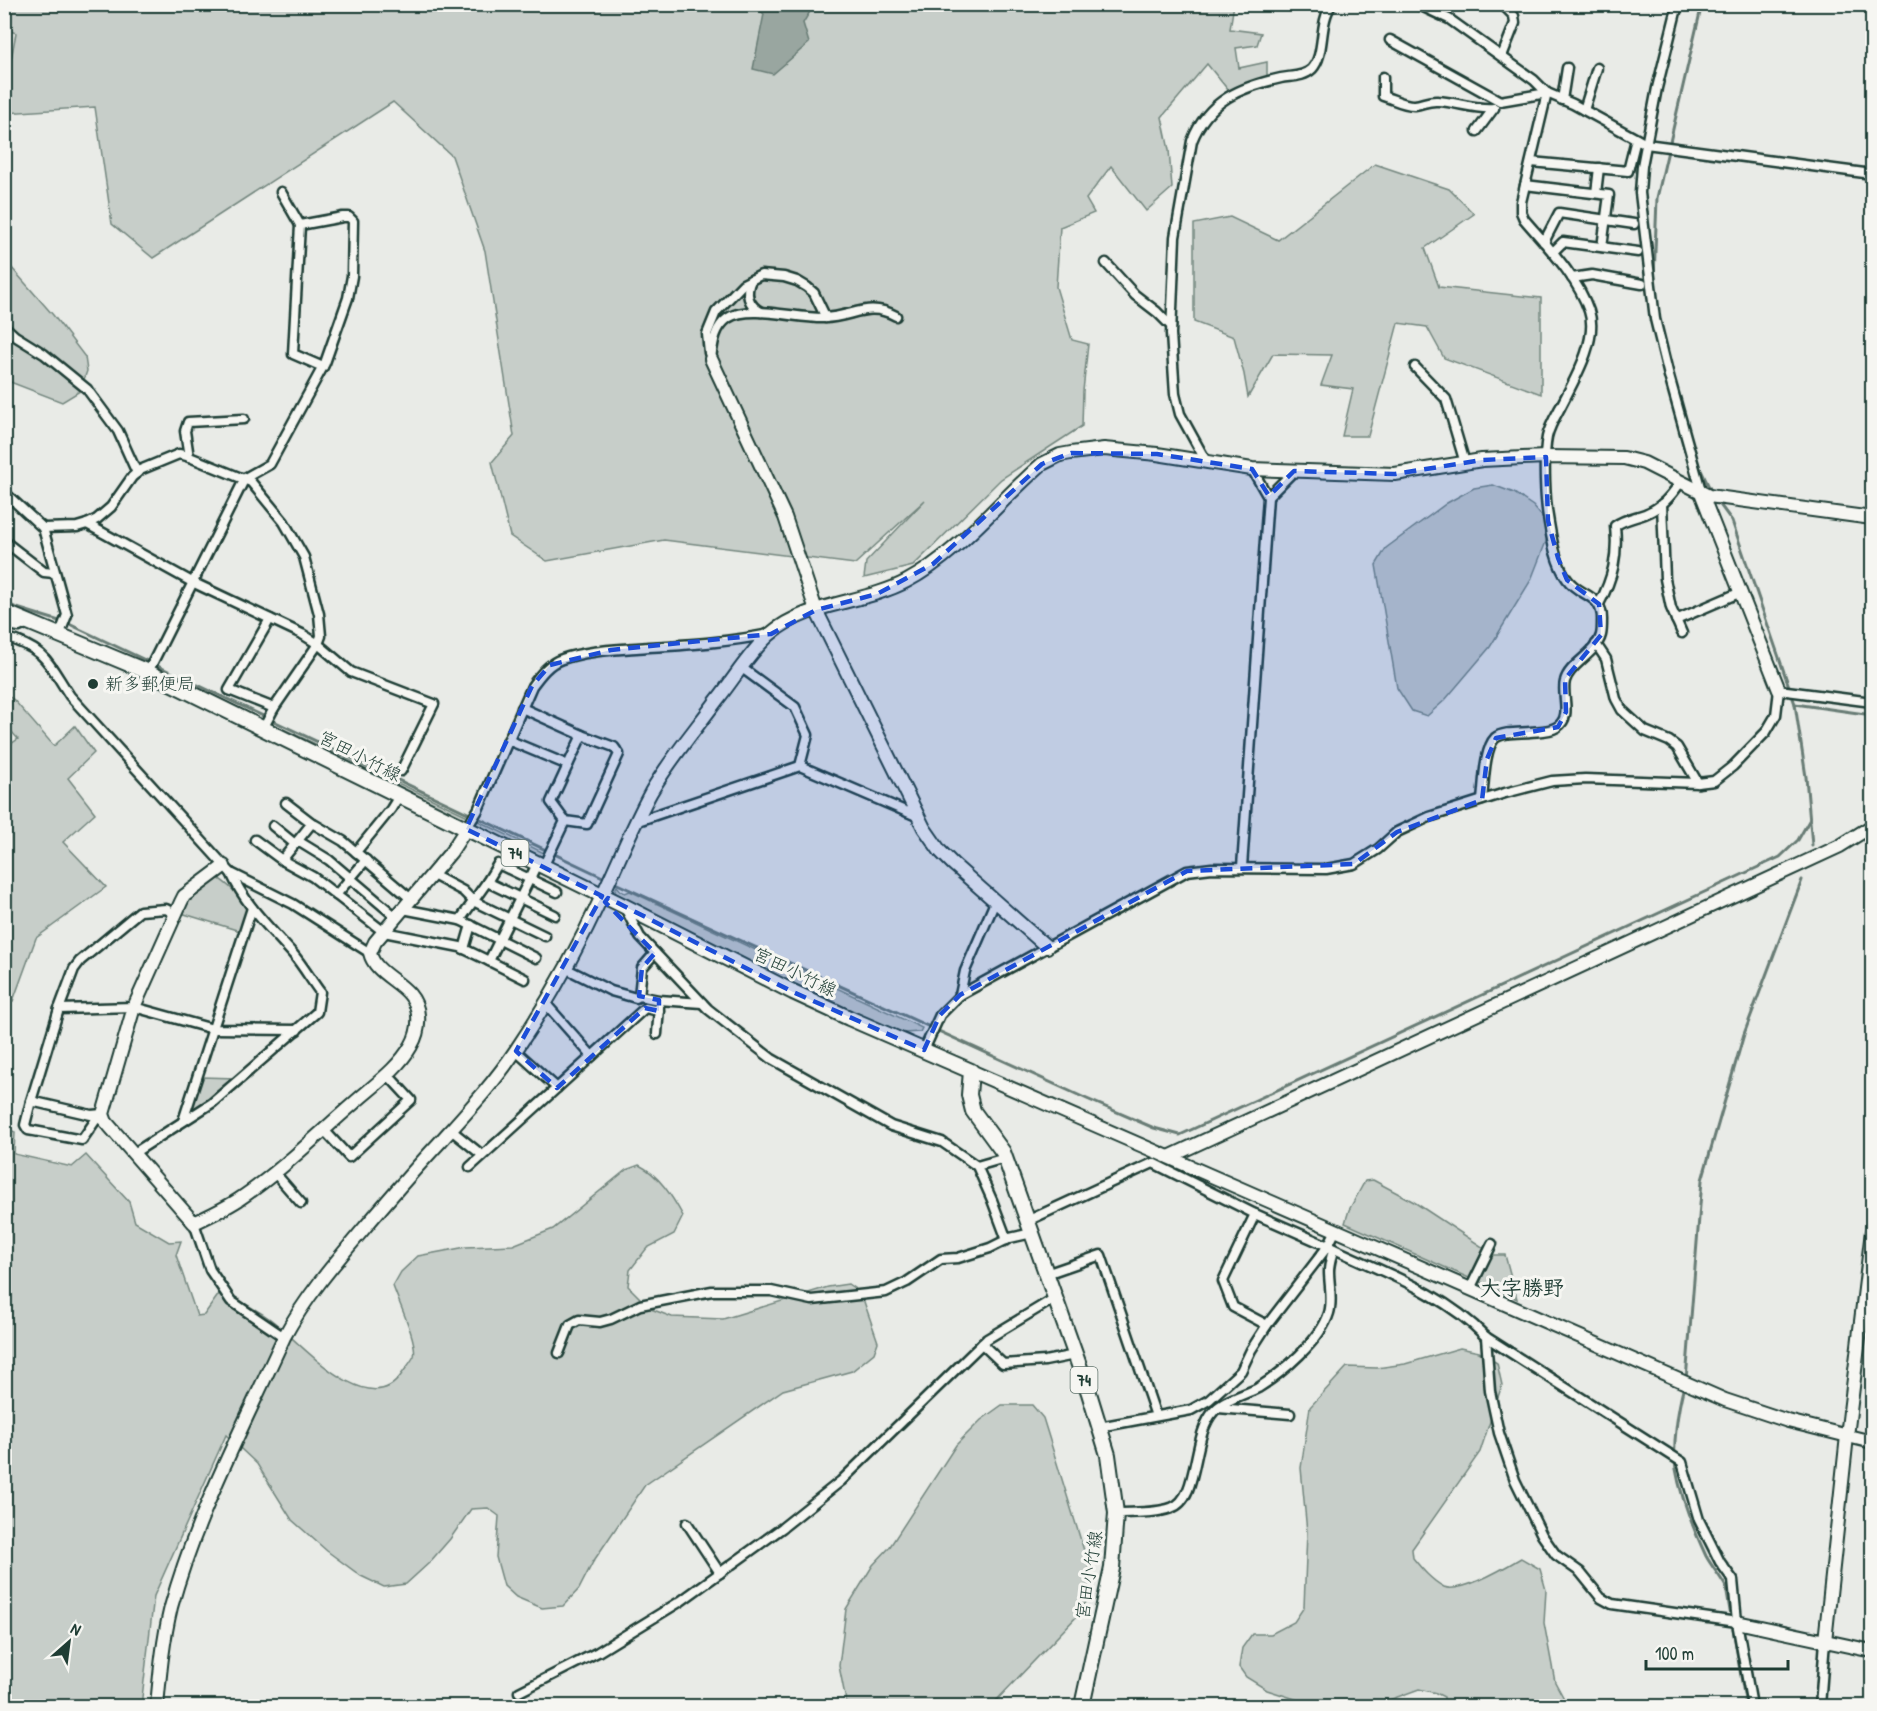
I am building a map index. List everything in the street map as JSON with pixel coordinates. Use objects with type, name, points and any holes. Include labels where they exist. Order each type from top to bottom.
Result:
[{"type":"main road","name":"宮田小竹線","points":[[4,612],[59,636],[149,669],[266,724],[399,796],[545,858],[602,896],[793,992],[971,1071],[969,1095],[974,1111],[1005,1158],[1076,1355],[1108,1455],[1116,1513],[1112,1568],[1082,1707]]},
{"type":"street","points":[[1208,463],[1180,414],[1175,394],[1171,326],[1175,237],[1188,158],[1197,126],[1217,104],[1238,92],[1263,83],[1303,75],[1314,68],[1324,19],[1332,4]]},
{"type":"street","points":[[1417,4],[1449,19],[1534,80],[1547,93],[1649,145],[1872,174]]},
{"type":"street","points":[[1502,56],[1515,23],[1514,16],[1503,4]]},
{"type":"street","points":[[924,1050],[940,1015],[960,995],[1187,872],[1242,867],[1326,869],[1354,864],[1378,849],[1397,832],[1429,817],[1552,781],[1698,783],[1714,781],[1766,732],[1776,715],[1782,690],[1741,592],[1706,496],[1669,376],[1655,319],[1640,193],[1657,88],[1678,4]]},
{"type":"street","points":[[1390,40],[1497,104]]},
{"type":"street","points":[[1562,100],[1567,68]]},
{"type":"street","points":[[1584,110],[1597,68]]},
{"type":"street","points":[[1383,77],[1383,96],[1414,106],[1439,101],[1484,109],[1547,93]]},
{"type":"street","points":[[1482,800],[1487,759],[1496,738],[1505,734],[1558,727],[1566,712],[1565,680],[1569,672],[1584,659],[1601,635],[1602,613],[1599,604],[1567,580],[1557,558],[1548,521],[1547,436],[1592,334],[1589,310],[1572,278],[1565,266],[1524,219],[1521,212],[1521,201],[1547,93]]},
{"type":"street","points":[[1477,131],[1497,104]]},
{"type":"street","points":[[1531,162],[1628,171],[1636,139]]},
{"type":"street","points":[[1596,193],[1599,168]]},
{"type":"street","points":[[1525,185],[1609,195],[1602,247]]},
{"type":"street","points":[[281,192],[300,225],[292,354],[323,367]]},
{"type":"street","points":[[1544,242],[1559,213],[1634,224]]},
{"type":"street","points":[[149,669],[245,478],[270,464],[323,367],[348,298],[352,276],[353,221],[349,217],[343,217],[300,225]]},
{"type":"street","points":[[1553,252],[1563,242],[1638,252]]},
{"type":"street","points":[[1106,263],[1135,295],[1171,326]]},
{"type":"street","points":[[826,318],[814,293],[797,281],[773,275],[760,275],[743,284],[722,304],[713,317],[707,334],[711,359],[785,518],[816,610],[920,818],[940,851],[1047,947]]},
{"type":"street","points":[[1572,278],[1592,275],[1642,284]]},
{"type":"street","points":[[751,280],[747,294],[751,304],[761,312]]},
{"type":"street","points":[[711,359],[713,339],[717,331],[726,319],[735,315],[761,312],[826,318],[881,309],[896,316]]},
{"type":"street","points":[[4,326],[15,336],[44,354],[87,389],[118,430],[137,473]]},
{"type":"street","points":[[1415,367],[1446,399],[1465,463]]},
{"type":"street","points":[[189,457],[185,431],[188,422],[244,419]]},
{"type":"street","points":[[157,1707],[161,1657],[171,1608],[185,1563],[209,1503],[296,1315],[322,1278],[497,1077],[516,1051],[546,1004],[565,968],[653,788],[742,668],[771,634],[791,621],[816,610],[877,594],[907,581],[954,547],[1042,464],[1060,456],[1104,449],[1157,454],[1252,469],[1395,474],[1482,460],[1546,457],[1624,458],[1644,463],[1706,496],[1872,518]]},
{"type":"street","points":[[43,528],[77,527],[97,519],[111,507],[140,470],[179,454],[245,478],[264,496],[284,522],[304,557],[319,614],[321,636],[266,724]]},
{"type":"street","points":[[1242,867],[1269,496],[1252,469]]},
{"type":"street","points":[[1269,496],[1294,471]]},
{"type":"street","points":[[1599,604],[1609,585],[1615,564],[1617,545],[1615,526],[1620,522],[1646,514],[1662,504],[1680,483]]},
{"type":"street","points":[[4,492],[43,528],[67,615],[59,636]]},
{"type":"street","points":[[1662,504],[1665,579],[1671,609],[1682,633]]},
{"type":"street","points":[[87,524],[192,582],[318,644],[351,672],[434,704],[400,771]]},
{"type":"street","points":[[4,541],[45,572],[54,573]]},
{"type":"street","points":[[1676,620],[1741,592]]},
{"type":"street","points":[[270,619],[229,690],[273,710]]},
{"type":"street","points":[[4,624],[19,627],[28,623]]},
{"type":"street","points":[[370,953],[375,942],[451,852],[478,810],[532,686],[540,675],[561,659],[611,650],[771,634]]},
{"type":"street","points":[[4,637],[31,646],[41,654],[57,674],[70,696],[227,870],[238,890],[294,956],[320,992],[317,1012],[297,1030],[212,1103],[134,1153]]},
{"type":"street","points":[[1596,644],[1606,659],[1616,699],[1622,710],[1645,731],[1677,747],[1698,783]]},
{"type":"street","points":[[742,668],[795,707],[808,735],[801,766]]},
{"type":"street","points":[[1782,690],[1872,702]]},
{"type":"street","points":[[522,708],[614,747],[619,754],[587,824],[565,821],[551,802],[582,735]]},
{"type":"street","points":[[508,740],[568,765]]},
{"type":"street","points":[[635,822],[801,766],[920,818]]},
{"type":"street","points":[[356,852],[399,796]]},
{"type":"street","points":[[286,802],[312,823],[343,841],[411,899]]},
{"type":"street","points":[[489,961],[530,879],[545,858],[565,821]]},
{"type":"street","points":[[282,860],[312,823]]},
{"type":"street","points":[[273,826],[328,860],[400,913],[460,920],[536,958]]},
{"type":"street","points":[[1169,1157],[1840,846],[1872,826]]},
{"type":"street","points":[[255,840],[282,860],[313,877],[384,932],[464,949],[525,979]]},
{"type":"street","points":[[336,895],[366,860]]},
{"type":"street","points":[[460,920],[498,864],[557,892]]},
{"type":"street","points":[[175,914],[166,909],[140,911],[80,961],[74,969],[59,1009],[25,1125],[28,1130],[82,1140],[94,1121],[103,1114],[134,1007],[184,896],[227,870]]},
{"type":"street","points":[[194,1223],[239,1199],[324,1130],[387,1074],[412,1045],[417,1034],[416,1003],[409,993],[376,964],[370,953],[293,904],[227,870]]},
{"type":"street","points":[[432,875],[463,891],[473,901],[545,936]]},
{"type":"street","points":[[487,882],[555,915]]},
{"type":"street","points":[[960,995],[964,971],[995,902]]},
{"type":"street","points":[[624,906],[640,937],[702,1003],[772,1059],[891,1126],[942,1142],[976,1166],[1007,1240]]},
{"type":"street","points":[[183,1121],[252,908]]},
{"type":"street","points":[[464,949],[471,925]]},
{"type":"street","points":[[639,996],[642,968],[655,952]]},
{"type":"street","points":[[565,968],[611,991],[636,998],[639,996],[702,1003]]},
{"type":"street","points":[[657,1034],[659,1000]]},
{"type":"street","points":[[546,1004],[592,1056]]},
{"type":"street","points":[[59,1009],[134,1007],[213,1029],[297,1030]]},
{"type":"street","points":[[470,1167],[645,1008],[658,1011]]},
{"type":"street","points":[[516,1051],[556,1088]]},
{"type":"street","points":[[971,1071],[1471,1287],[1692,1386],[1768,1414],[1872,1442]]},
{"type":"street","points":[[324,1130],[349,1157],[411,1100],[387,1074]]},
{"type":"street","points":[[32,1101],[91,1114],[103,1114]]},
{"type":"street","points":[[103,1114],[106,1122],[194,1223],[210,1270],[231,1301],[284,1337]]},
{"type":"street","points":[[451,1130],[482,1155]]},
{"type":"street","points":[[976,1166],[1005,1158]]},
{"type":"street","points":[[559,1353],[570,1325],[579,1320],[600,1322],[640,1305],[712,1291],[771,1292],[812,1300],[886,1292],[907,1282],[941,1259],[958,1258],[1007,1240],[1153,1163],[1255,1214],[1390,1274],[1442,1300],[1470,1320],[1486,1337],[1682,1462],[1693,1506],[1702,1528],[1720,1562],[1733,1580],[1737,1622],[1752,1707]]},
{"type":"street","points":[[274,1172],[300,1203]]},
{"type":"street","points":[[1255,1214],[1223,1281],[1233,1307],[1267,1325]]},
{"type":"street","points":[[1116,1513],[1161,1510],[1179,1504],[1189,1490],[1202,1432],[1213,1412],[1280,1372],[1299,1355],[1325,1324],[1331,1307],[1330,1248],[1336,1230]]},
{"type":"street","points":[[1820,1707],[1847,1436],[1872,1231]]},
{"type":"street","points":[[1471,1287],[1490,1247]]},
{"type":"street","points":[[1099,1427],[1191,1410],[1231,1383],[1241,1371],[1267,1325],[1330,1248]]},
{"type":"street","points":[[1046,1274],[1101,1255],[1156,1416]]},
{"type":"street","points":[[519,1692],[598,1652],[681,1601],[782,1528],[841,1481],[987,1339],[1055,1298]]},
{"type":"street","points":[[1859,1334],[1872,1335]]},
{"type":"street","points":[[1486,1337],[1490,1392],[1499,1432],[1515,1480],[1542,1535],[1556,1555],[1580,1572],[1601,1598],[1612,1604],[1737,1622],[1872,1651]]},
{"type":"street","points":[[982,1344],[1003,1364],[1045,1361],[1076,1355]]},
{"type":"street","points":[[1203,1404],[1218,1408],[1290,1414]]},
{"type":"street","points":[[687,1522],[720,1573]]},
{"type":"highlighted area","points":[[1071,453],[1157,454],[1252,469],[1269,496],[1294,471],[1395,474],[1482,460],[1546,457],[1548,521],[1558,558],[1567,580],[1599,604],[1601,635],[1565,679],[1566,712],[1558,727],[1496,738],[1487,759],[1482,800],[1397,832],[1354,864],[1187,871],[960,995],[940,1015],[924,1050],[793,992],[608,898],[605,902],[655,953],[642,968],[639,996],[659,1000],[659,1011],[645,1008],[557,1088],[516,1051],[602,896],[466,829],[532,686],[550,665],[611,650],[771,634],[816,610],[877,594],[933,564],[1042,464]]},
{"type":"shaded area","points":[[5,4],[1234,4],[1230,29],[1261,33],[1257,45],[1236,48],[1239,68],[1267,62],[1267,77],[1229,91],[1207,64],[1162,117],[1169,150],[1172,188],[1146,211],[1111,166],[1086,199],[1094,213],[1060,227],[1056,287],[1072,340],[1088,344],[1082,426],[1001,479],[913,566],[864,578],[866,562],[925,500],[855,564],[664,540],[547,561],[510,536],[492,462],[514,436],[485,251],[452,156],[393,102],[153,258],[112,224],[95,107],[5,113],[5,91],[16,33],[5,29]]},
{"type":"shaded area","points":[[753,5],[814,5],[803,23],[809,43],[773,74],[753,69],[764,14]]},
{"type":"shaded area","points":[[1375,164],[1449,189],[1474,214],[1425,248],[1439,287],[1541,298],[1541,394],[1444,358],[1427,327],[1398,323],[1368,436],[1342,436],[1353,389],[1321,385],[1332,355],[1273,354],[1248,397],[1234,337],[1194,322],[1194,224],[1230,217],[1278,240]]},
{"type":"shaded area","points":[[4,259],[53,315],[85,357],[87,371],[80,391],[62,402],[5,380]]},
{"type":"shaded area","points":[[1493,485],[1514,493],[1533,506],[1545,520],[1547,539],[1531,580],[1490,647],[1445,700],[1427,716],[1412,711],[1397,688],[1376,565],[1386,548],[1447,503],[1474,488]]},
{"type":"shaded area","points":[[5,694],[14,700],[54,746],[75,726],[94,753],[68,778],[95,813],[63,842],[106,887],[36,938],[13,1001],[5,1010],[5,748],[18,739],[5,724]]},
{"type":"shaded area","points":[[271,723],[470,817],[464,823],[271,729]]},
{"type":"shaded area","points":[[476,820],[546,854],[540,861],[474,828]]},
{"type":"shaded area","points":[[217,878],[235,892],[246,907],[246,916],[240,931],[181,913],[187,900]]},
{"type":"shaded area","points":[[617,886],[625,893],[630,891],[922,1028],[920,1032],[904,1033],[851,1014],[617,897],[615,890]]},
{"type":"shaded area","points":[[200,1077],[236,1078],[194,1112],[189,1110]]},
{"type":"shaded area","points":[[5,1128],[15,1132],[14,1154],[72,1167],[86,1155],[129,1202],[135,1222],[169,1242],[181,1241],[176,1255],[197,1316],[204,1315],[219,1294],[227,1293],[274,1322],[335,1374],[371,1390],[387,1387],[401,1375],[414,1356],[413,1341],[393,1286],[401,1272],[418,1256],[466,1247],[513,1245],[553,1229],[626,1170],[639,1165],[659,1180],[683,1216],[674,1234],[647,1248],[630,1270],[628,1286],[651,1309],[672,1317],[723,1319],[828,1287],[848,1284],[861,1293],[878,1342],[874,1353],[852,1371],[783,1390],[645,1485],[593,1562],[579,1589],[563,1606],[542,1608],[516,1597],[504,1586],[496,1557],[499,1516],[488,1508],[471,1509],[450,1539],[406,1584],[384,1587],[361,1576],[327,1551],[292,1520],[257,1464],[226,1435],[154,1596],[141,1706],[5,1706]]},
{"type":"shaded area","points":[[1373,1180],[1414,1202],[1484,1248],[1469,1278],[1345,1223],[1349,1210],[1365,1181]]},
{"type":"shaded area","points":[[1492,1255],[1505,1255],[1517,1299],[1480,1282]]},
{"type":"shaded area","points":[[1460,1348],[1479,1352],[1497,1363],[1502,1385],[1480,1452],[1412,1549],[1413,1558],[1435,1581],[1444,1587],[1451,1588],[1461,1587],[1483,1578],[1521,1558],[1540,1569],[1546,1590],[1544,1623],[1555,1682],[1568,1706],[1444,1706],[1444,1697],[1419,1689],[1373,1706],[1317,1706],[1267,1690],[1246,1677],[1239,1667],[1242,1648],[1252,1634],[1271,1634],[1294,1622],[1304,1607],[1307,1532],[1301,1468],[1310,1407],[1347,1367],[1377,1368],[1405,1364]]},
{"type":"shaded area","points":[[1002,1405],[1032,1405],[1043,1418],[1091,1573],[1090,1594],[1080,1613],[991,1706],[847,1706],[839,1666],[846,1609],[873,1565],[889,1548],[956,1445],[981,1420]]},
{"type":"waterway","points":[[1654,279],[1657,198],[1702,4]]},
{"type":"waterway","points":[[1697,462],[1711,491]]},
{"type":"waterway","points":[[1718,502],[1732,521],[1795,704],[1806,777],[1812,845]]},
{"type":"waterway","points":[[4,602],[69,624],[607,879]]},
{"type":"waterway","points":[[1795,704],[1872,715]]},
{"type":"waterway","points":[[613,882],[1087,1099],[1154,1128],[1180,1135],[1780,857],[1798,840],[1810,819]]},
{"type":"waterway","points":[[1686,1380],[1702,1180],[1744,1034],[1802,880]]},
{"type":"waterway","points":[[1684,1386],[1676,1427],[1675,1449],[1678,1480],[1684,1502],[1706,1556],[1726,1587],[1746,1706]]},
{"type":"place","name":"新多郵便局","points":[[93,684]]},
{"type":"district","name":"大字勝野","points":[[1522,1288]]}]
